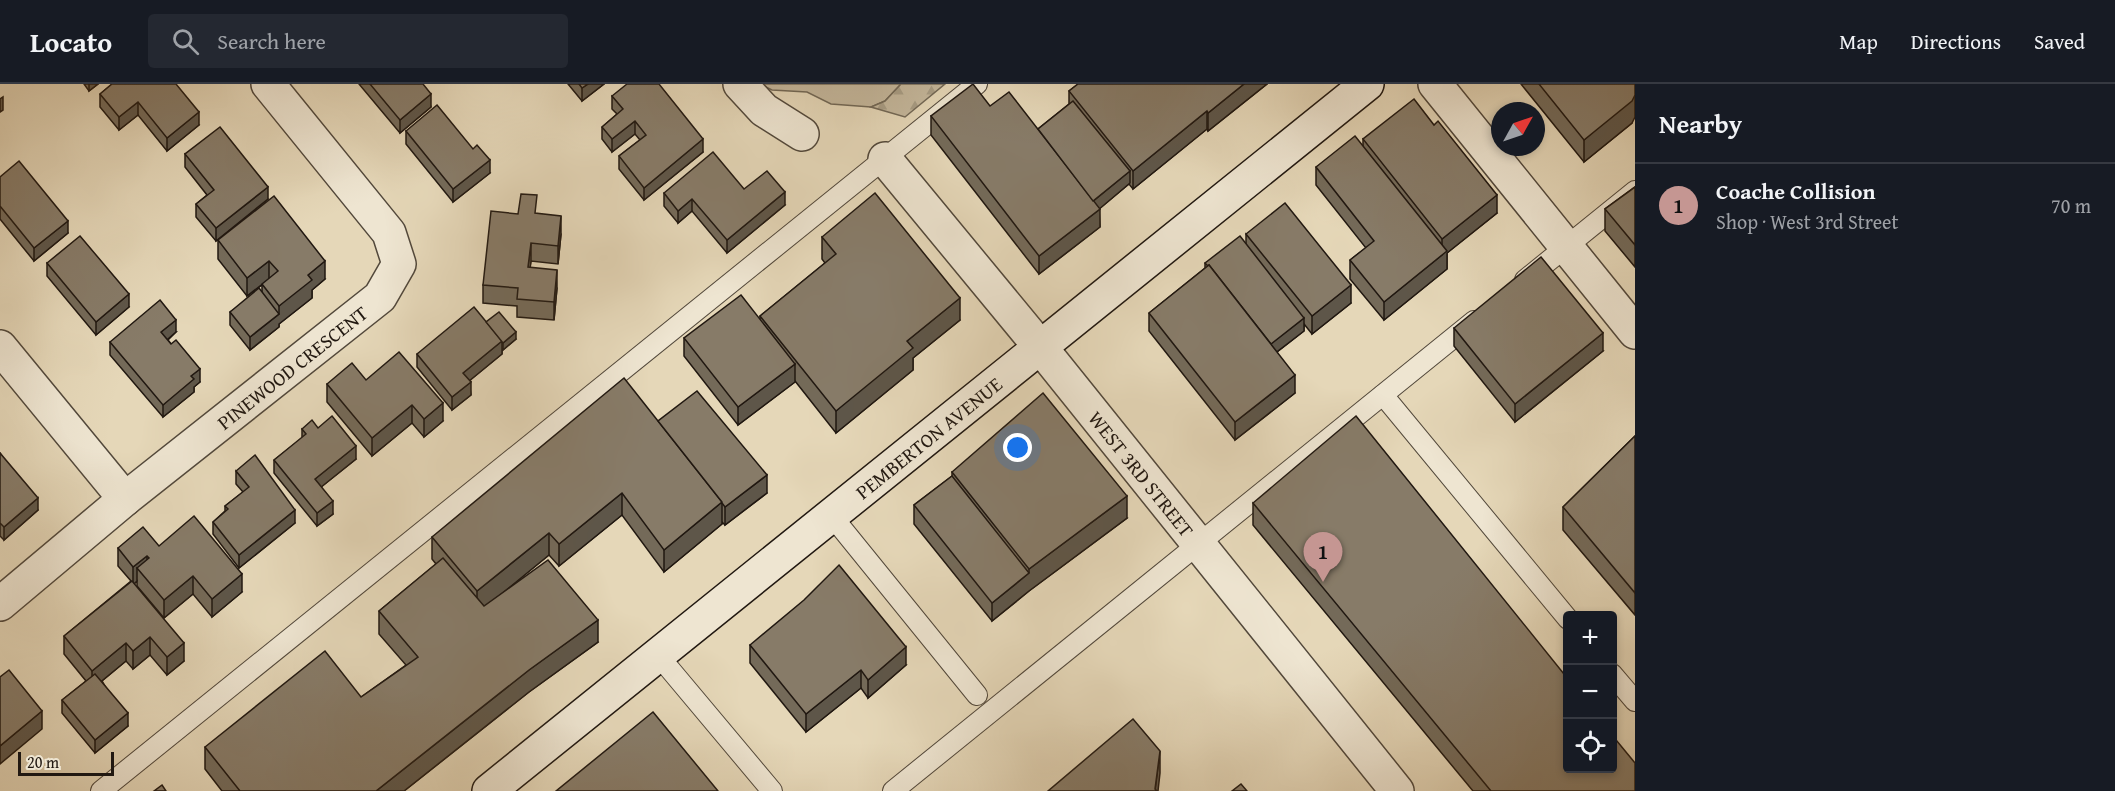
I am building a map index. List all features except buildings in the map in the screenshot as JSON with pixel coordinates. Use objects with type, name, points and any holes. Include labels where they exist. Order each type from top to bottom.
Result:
[{"type":"street","name":"PINEWOOD CRESCENT","points":[[0,604],[125,500],[380,297],[399,264],[389,233],[268,84]]},
{"type":"street","points":[[740,84],[764,110],[801,134]]},
{"type":"street","name":"PEMBERTON AVENUE","points":[[489,791],[1367,84]]},
{"type":"street","points":[[1435,84],[1635,333]]},
{"type":"street","name":"WEST 3RD STREET","points":[[885,159],[1041,348],[1397,791]]},
{"type":"street","points":[[0,347],[125,500]]},
{"type":"lane","points":[[101,791],[977,84]]},
{"type":"lane","points":[[1511,291],[1635,190]]},
{"type":"lane","points":[[893,791],[1493,306]]},
{"type":"lane","points":[[1383,395],[1563,613]]},
{"type":"lane","points":[[831,515],[977,694]]},
{"type":"lane","points":[[658,655],[772,791]]},
{"type":"lane","points":[[1617,680],[1635,701]]},
{"type":"green space","points":[[760,84],[901,84],[885,101],[871,107],[831,104],[807,92],[772,90]]},
{"type":"green space","points":[[901,84],[945,84],[905,117],[871,107],[885,101]]},
{"type":"place","name":"Coache Collision","points":[[1323,582]]}]
